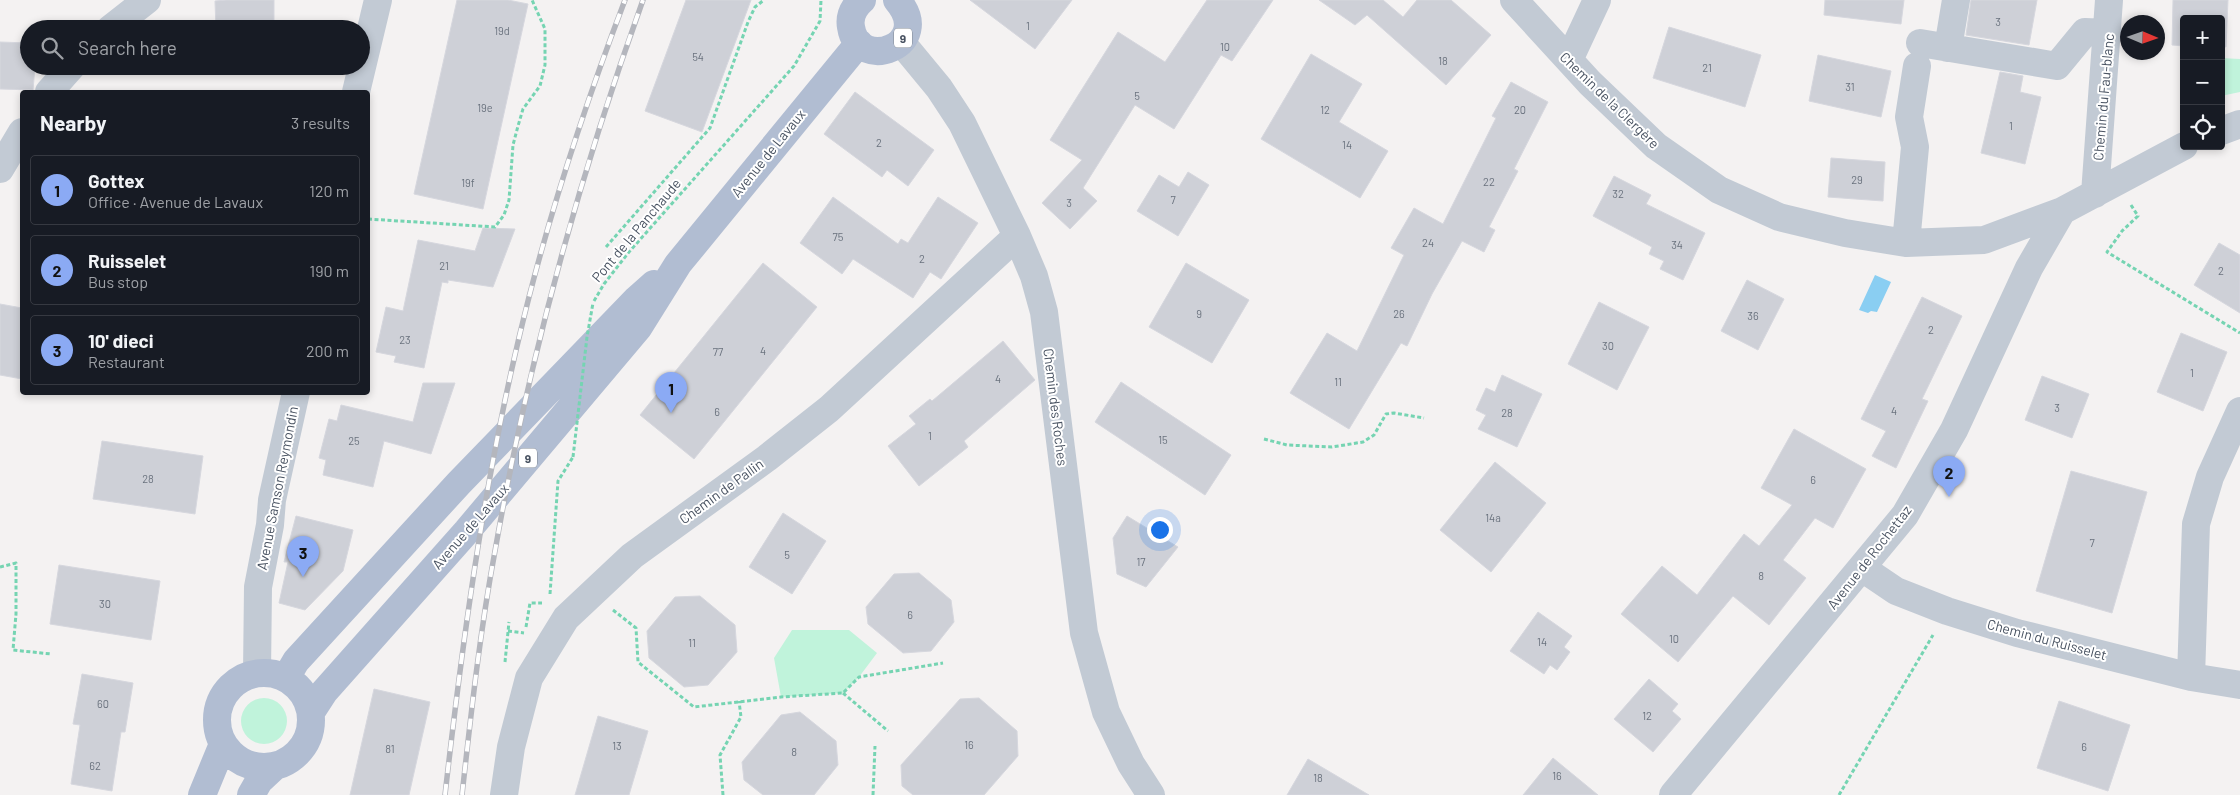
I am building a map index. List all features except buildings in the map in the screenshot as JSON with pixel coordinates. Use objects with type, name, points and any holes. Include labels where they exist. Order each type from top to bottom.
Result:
[{"type":"main road","points":[[859,43],[853,36],[851,18],[854,8],[862,0]]},
{"type":"main road","name":"9","points":[[859,43],[866,49],[885,51],[901,42],[908,25],[903,7],[897,0]]},
{"type":"main road","name":"Avenue de Lavaux","points":[[311,712],[324,692],[467,531],[638,328],[678,264],[859,43]]},
{"type":"main road","name":"Avenue de Lavaux","points":[[286,678],[296,662],[459,483],[636,300],[678,264]]},
{"type":"main road","points":[[257,673],[272,673],[286,678],[298,686],[306,698],[311,712],[311,726],[307,741],[299,753],[287,762],[274,767],[259,768],[245,764],[232,756],[223,744],[218,730],[217,714],[221,700],[230,687],[243,677],[257,673]]},
{"type":"main road","points":[[202,795],[223,744]]},
{"type":"main road","points":[[251,795],[259,780],[274,767]]},
{"type":"street","points":[[121,20],[147,0]]},
{"type":"street","points":[[370,33],[378,0]]},
{"type":"street","name":"Chemin de la Clergère","points":[[1514,0],[1590,83],[1656,146],[1719,190],[1779,217],[1845,233],[1906,243],[1984,240],[2062,211],[2180,148]]},
{"type":"street","points":[[1569,60],[1597,0]]},
{"type":"street","points":[[1948,48],[1956,0]]},
{"type":"street","name":"Chemin du Fau-blanc","points":[[2095,194],[2109,0]]},
{"type":"street","points":[[1906,243],[1915,147],[1908,117],[1918,54],[1948,48],[2058,66],[2085,32],[2108,33]]},
{"type":"street","name":"Chemin des Roches","points":[[901,42],[938,88],[962,123],[1017,236],[1034,276],[1044,312],[1084,633],[1106,712],[1131,764],[1151,795]]},
{"type":"street","points":[[50,90],[64,75]]},
{"type":"street","points":[[356,90],[360,75]]},
{"type":"street","points":[[2225,130],[2240,124]]},
{"type":"street","points":[[0,169],[20,135]]},
{"type":"street","name":"Avenue de Rochettaz","points":[[1673,795],[1905,515],[1954,430],[2029,268],[2062,211]]},
{"type":"street","name":"Chemin de Pallin","points":[[504,795],[511,747],[529,678],[557,611],[767,458],[829,409],[1017,236]]},
{"type":"street","name":"Avenue Samson Reymondin","points":[[257,673],[258,587],[270,525],[272,500],[295,395]]},
{"type":"street","points":[[2191,677],[2196,524],[2210,477],[2240,412]]},
{"type":"street","name":"Chemin du Ruisselet","points":[[1862,568],[1896,591],[1947,611],[2017,632],[2191,677],[2240,686]]},
{"type":"path","points":[[370,218],[495,227],[504,215],[509,200],[513,146],[518,126],[523,109],[540,86],[545,65],[545,29],[532,0]]},
{"type":"path","points":[[606,247],[710,128],[748,22],[755,7],[764,0]]},
{"type":"path","name":"Pont de la Panchaude","points":[[550,597],[558,481],[573,457],[587,337],[593,303],[604,284],[629,252],[794,66],[820,21],[821,0]]},
{"type":"path","points":[[2131,204],[2138,216],[2122,231],[2107,252],[2240,333]]},
{"type":"path","points":[[1264,439],[1287,445],[1332,447],[1363,442],[1374,435],[1386,414],[1394,413],[1424,418]]},
{"type":"path","points":[[0,567],[16,563],[16,614],[13,650],[52,654]]},
{"type":"path","points":[[508,632],[526,633],[530,603],[557,611]]},
{"type":"path","points":[[606,605],[636,628],[638,662],[694,707],[739,701],[843,693],[859,677],[943,663]]},
{"type":"path","points":[[1839,795],[1947,611]]},
{"type":"path","points":[[843,693],[888,731]]},
{"type":"path","points":[[723,795],[720,755],[741,717],[739,701]]},
{"type":"path","points":[[873,795],[875,746]]},
{"type":"green space","points":[[2225,58],[2240,59],[2240,92],[2225,95]]},
{"type":"green space","points":[[792,630],[849,630],[877,653],[859,677],[843,693],[781,697],[774,658]]},
{"type":"green space","points":[[264,698],[277,702],[283,708],[287,721],[283,734],[277,740],[264,744],[251,740],[245,734],[241,721],[245,708],[251,702]]},
{"type":"water","points":[[1875,275],[1891,282],[1877,312],[1871,311],[1868,313],[1859,310]]},
{"type":"railway","points":[[445,795],[460,669],[478,544],[514,359],[539,259],[561,184],[585,110],[625,0]]},
{"type":"railway","points":[[462,795],[485,611],[508,481],[523,411],[539,342],[576,204],[619,68],[643,0]]},
{"type":"place","name":"Gottex","points":[[671,413]]},
{"type":"place","name":"Ruisselet","points":[[1949,497]]},
{"type":"place","name":"10' dieci","points":[[303,577]]}]
